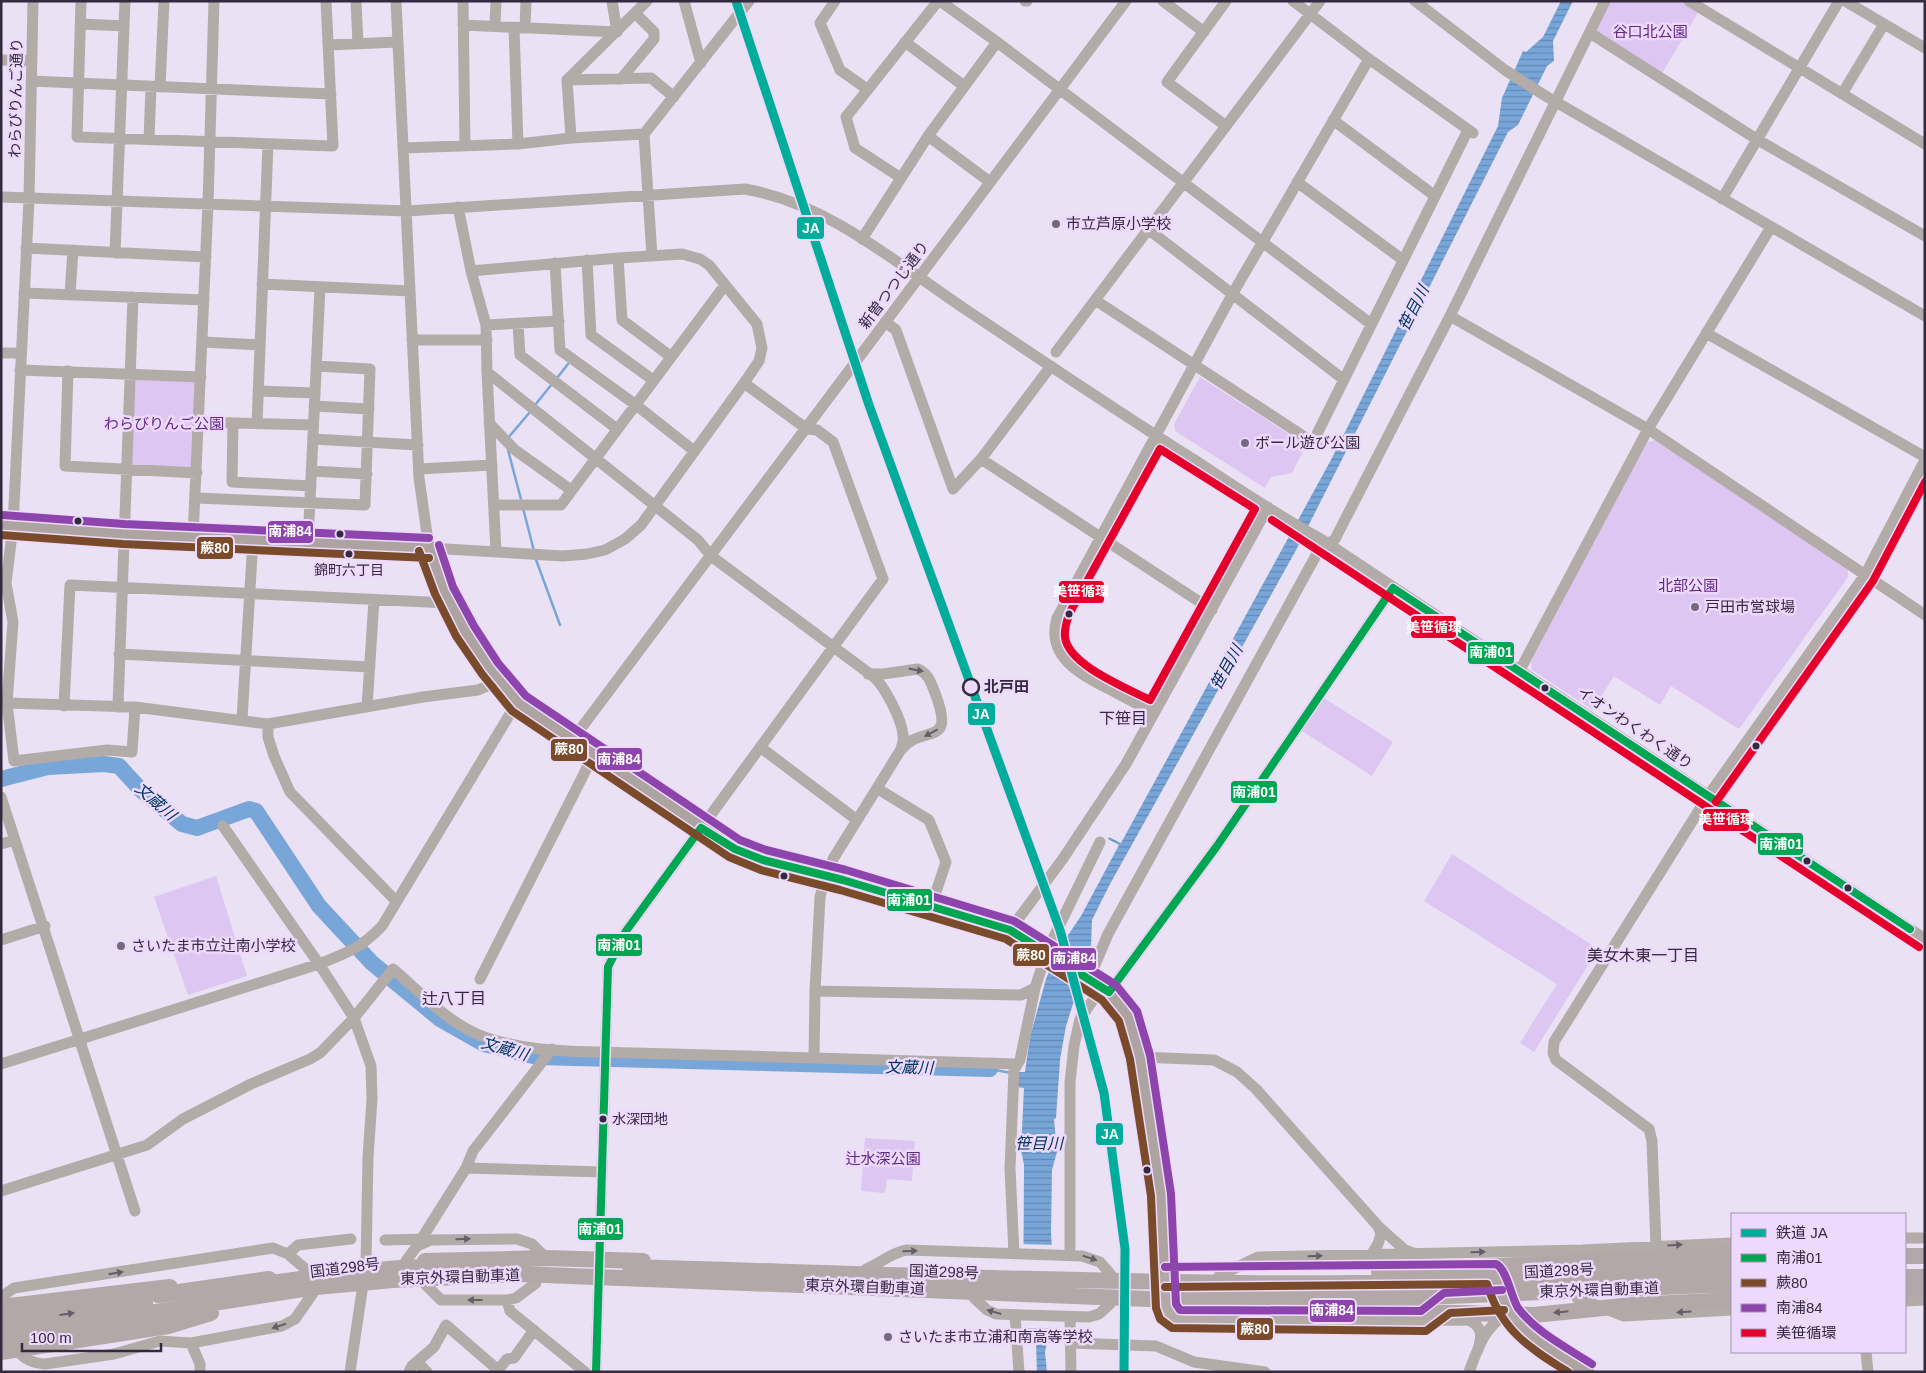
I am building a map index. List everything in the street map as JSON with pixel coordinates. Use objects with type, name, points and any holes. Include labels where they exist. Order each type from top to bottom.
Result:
[{"type":"highway","points":[[1906,1252],[1925,1254]]},
{"type":"highway","points":[[1243,1283],[1423,1268],[1731,1254]]},
{"type":"highway","points":[[1906,1256],[1925,1254]]},
{"type":"highway","name":"国道298号","points":[[158,1296],[366,1264],[406,1261],[546,1258],[1018,1274],[1165,1277],[1494,1274],[1731,1263]]},
{"type":"highway","points":[[1906,1264],[1925,1263]]},
{"type":"highway","name":"東京外環自動車道","points":[[1,1322],[163,1301],[316,1276],[393,1268],[516,1264],[1100,1281],[1243,1283],[1445,1280],[1731,1270]]},
{"type":"highway","name":"東京外環自動車道","points":[[1,1336],[316,1287],[462,1276],[539,1275],[1149,1299],[1426,1297],[1731,1284]]},
{"type":"highway","points":[[1906,1277],[1925,1277]]},
{"type":"highway","name":"国道298号","points":[[163,1316],[313,1294],[424,1283],[536,1283],[974,1298],[1018,1310],[1064,1311],[1110,1304],[1166,1306],[1447,1303],[1506,1306],[1577,1298],[1731,1291]]},
{"type":"highway","points":[[1,1308],[161,1287],[236,1284]]},
{"type":"highway","points":[[1906,1285],[1925,1284]]},
{"type":"highway","points":[[1906,1291],[1925,1288]]},
{"type":"highway","points":[[1149,1299],[1318,1310],[1534,1315],[1633,1305],[1731,1300]]},
{"type":"highway","points":[[9,1351],[168,1326],[239,1304]]},
{"type":"main road","points":[[7,526],[123,534],[429,548],[448,603],[468,637],[499,681],[519,704],[701,828],[746,854],[826,875],[1010,930],[1096,983],[1128,1016],[1140,1057],[1161,1195],[1166,1306]]},
{"type":"main road","points":[[1494,1274],[1506,1306],[1526,1331],[1587,1372]]},
{"type":"street","name":"わらびりんご通り","points":[[33,1],[24,293],[20,370],[7,526],[6,583],[13,622],[4,702],[14,761],[107,750],[132,752],[134,707]]},
{"type":"street","points":[[81,1],[77,137],[333,146],[326,1]]},
{"type":"street","points":[[115,253],[125,1]]},
{"type":"street","points":[[149,139],[164,1]]},
{"type":"street","points":[[193,537],[206,257],[214,1]]},
{"type":"street","points":[[356,1],[358,44]]},
{"type":"street","points":[[396,1],[419,469],[429,548],[563,556],[605,550],[625,539],[641,525],[759,360],[761,338],[757,324],[709,266],[691,256],[682,254],[587,260],[471,271]]},
{"type":"street","points":[[463,1],[465,146]]},
{"type":"street","points":[[495,26],[496,1]]},
{"type":"street","points":[[518,144],[519,28],[526,1]]},
{"type":"street","points":[[612,1],[616,32]]},
{"type":"street","points":[[571,138],[567,80],[647,1]]},
{"type":"street","points":[[684,1],[701,63]]},
{"type":"street","points":[[652,256],[644,134],[748,1]]},
{"type":"street","points":[[835,1],[820,23],[840,70],[867,89]]},
{"type":"street","points":[[901,178],[856,148],[846,117],[939,1],[1062,90],[1261,243],[1371,324]]},
{"type":"street","name":"新曽つつじ通り","points":[[573,739],[990,182],[1062,90],[1126,1]]},
{"type":"street","points":[[1163,1],[1204,32]]},
{"type":"street","points":[[1226,1],[1167,82],[1226,126]]},
{"type":"street","points":[[1096,300],[1315,444],[1343,379],[1435,196],[1471,132],[1369,59],[1293,1]]},
{"type":"street","points":[[1056,352],[1320,1]]},
{"type":"street","points":[[1415,1],[1508,72],[1722,199],[1925,316]]},
{"type":"street","points":[[1066,1255],[1070,1082],[1074,1046],[1080,1019],[1096,983],[1108,934],[1324,541],[1335,539],[1450,316],[1606,1]]},
{"type":"street","points":[[1689,1],[1925,144]]},
{"type":"street","points":[[1722,199],[1801,69],[1839,1]]},
{"type":"street","points":[[1846,1],[1925,48]]},
{"type":"street","points":[[622,79],[654,39],[654,32],[635,14]]},
{"type":"street","points":[[81,24],[124,26]]},
{"type":"street","points":[[1842,94],[1884,24]]},
{"type":"street","points":[[463,25],[616,32]]},
{"type":"street","points":[[1590,33],[1758,140],[1925,236]]},
{"type":"street","points":[[328,45],[398,42]]},
{"type":"street","points":[[905,42],[964,86]]},
{"type":"street","points":[[862,238],[928,136],[997,42]]},
{"type":"street","points":[[1154,713],[1076,671],[1059,653],[1055,643],[1054,626],[1232,294],[1369,59]]},
{"type":"street","points":[[1,60],[32,61]]},
{"type":"street","points":[[567,80],[651,78],[674,97]]},
{"type":"street","points":[[31,80],[331,94]]},
{"type":"street","points":[[1333,120],[1435,196]]},
{"type":"street","points":[[403,148],[518,144],[571,138],[644,134]]},
{"type":"street","points":[[928,136],[990,182]]},
{"type":"street","points":[[257,424],[268,144]]},
{"type":"street","points":[[1297,182],[1403,260]]},
{"type":"street","name":"イオンわくわく通り","points":[[1,197],[407,210],[745,189],[773,194],[792,201],[862,238],[918,278],[1050,366],[1283,517],[1324,541],[1925,939]]},
{"type":"street","points":[[458,207],[471,271],[486,326],[496,552]]},
{"type":"street","points":[[1520,670],[1648,429],[1771,227]]},
{"type":"street","points":[[1148,230],[1343,379]]},
{"type":"street","points":[[26,248],[206,257]]},
{"type":"street","points":[[70,294],[73,250]]},
{"type":"street","points":[[618,258],[622,320],[670,356]]},
{"type":"street","points":[[587,260],[591,335],[653,380]]},
{"type":"street","points":[[555,263],[560,350],[694,450]]},
{"type":"street","points":[[262,284],[410,291]]},
{"type":"street","points":[[494,505],[561,504],[636,405],[670,356],[726,285]]},
{"type":"street","points":[[308,542],[320,287]]},
{"type":"street","points":[[24,293],[204,300]]},
{"type":"street","points":[[118,707],[133,297]]},
{"type":"street","points":[[1450,316],[1648,429],[1925,615]]},
{"type":"street","points":[[486,326],[558,321]]},
{"type":"street","points":[[885,322],[896,330],[953,489],[981,459],[1050,366]]},
{"type":"street","points":[[518,324],[520,355],[617,429]]},
{"type":"street","points":[[1656,1246],[1652,1141],[1648,1129],[1556,1060],[1553,1048],[1554,1042],[1708,796],[1865,575],[1925,458],[1706,333]]},
{"type":"street","points":[[412,340],[487,340]]},
{"type":"street","points":[[202,342],[260,345]]},
{"type":"street","points":[[1,353],[21,353]]},
{"type":"street","points":[[196,498],[365,505],[370,369],[316,366]]},
{"type":"street","points":[[20,370],[201,378]]},
{"type":"street","points":[[68,372],[65,466],[197,473]]},
{"type":"street","points":[[487,372],[698,540],[711,556],[881,684],[888,696],[904,736],[900,751]]},
{"type":"street","points":[[596,1372],[608,967],[617,946],[833,647],[881,585],[883,579],[834,445],[816,430],[807,428],[744,382]]},
{"type":"street","points":[[258,391],[315,393]]},
{"type":"street","points":[[314,406],[369,409]]},
{"type":"street","points":[[199,422],[313,425]]},
{"type":"street","points":[[233,423],[232,482],[311,486]]},
{"type":"street","points":[[489,423],[515,450],[572,490]]},
{"type":"street","points":[[313,439],[418,445]]},
{"type":"street","points":[[981,459],[1212,610]]},
{"type":"street","points":[[419,469],[492,466]]},
{"type":"street","points":[[311,472],[367,474]]},
{"type":"street","points":[[1010,930],[1062,860],[1126,764],[1268,507]]},
{"type":"street","points":[[242,719],[253,540]]},
{"type":"street","points":[[64,706],[70,586],[448,603]]},
{"type":"street","points":[[1096,983],[1217,846],[1394,588]]},
{"type":"street","points":[[367,707],[374,600]]},
{"type":"street","points":[[120,654],[370,667]]},
{"type":"street","points":[[814,1058],[815,991],[820,898],[832,859],[878,789],[900,751],[908,742],[937,731],[942,723],[943,715],[931,681],[926,673],[913,668],[894,673],[868,674]]},
{"type":"street","points":[[888,696],[887,683],[894,673]]},
{"type":"street","points":[[4,702],[64,706],[134,707],[242,719],[268,724],[423,697],[478,690],[499,681]]},
{"type":"street","points":[[1,1064],[319,964],[355,950],[367,942],[382,926],[513,709],[519,704]]},
{"type":"street","points":[[268,724],[268,737],[274,756],[290,792],[396,901]]},
{"type":"street","points":[[760,747],[857,820]]},
{"type":"street","points":[[480,979],[594,754]]},
{"type":"street","points":[[878,789],[929,820],[946,862],[931,907]]},
{"type":"street","points":[[1,797],[135,1211]]},
{"type":"street","points":[[222,826],[319,964],[354,1018],[371,1066],[372,1099],[368,1157],[366,1264],[350,1372]]},
{"type":"street","points":[[1,844],[15,840]]},
{"type":"street","points":[[1016,1254],[1010,1168],[1014,1070],[1035,988],[1100,842]]},
{"type":"street","points":[[1,940],[44,926]]},
{"type":"street","points":[[1,1191],[147,1145],[183,1118],[250,1084],[320,1054],[354,1018],[393,969],[449,1017],[475,1033],[511,1044],[605,1057],[814,1058],[1017,1064]]},
{"type":"street","points":[[815,991],[1021,995],[1035,988]]},
{"type":"street","points":[[406,1261],[423,1242],[466,1168],[473,1151],[552,1049]]},
{"type":"street","points":[[1140,1057],[1214,1060],[1237,1072],[1256,1089],[1378,1226],[1405,1250],[1417,1254]]},
{"type":"street","points":[[466,1168],[602,1172]]},
{"type":"street","points":[[1370,1255],[1378,1244],[1381,1234],[1378,1226]]},
{"type":"street","points":[[386,1240],[423,1242],[517,1238],[532,1244],[546,1258]]},
{"type":"street","points":[[1906,1238],[1925,1238]]},
{"type":"street","points":[[288,1254],[298,1246],[351,1239]]},
{"type":"street","points":[[1219,1276],[1258,1257],[1417,1254],[1731,1243]]},
{"type":"street","points":[[1,1289],[273,1248],[288,1254],[309,1272]]},
{"type":"street","points":[[866,1268],[879,1264],[897,1251],[907,1250],[1066,1255],[1091,1257],[1107,1268],[1112,1276]]},
{"type":"street","points":[[424,1283],[441,1300],[507,1300],[516,1298],[536,1283]]},
{"type":"street","points":[[1,1297],[14,1288]]},
{"type":"street","points":[[9,1351],[33,1363],[45,1364],[114,1354],[160,1341],[191,1343],[282,1326],[294,1319],[313,1294]]},
{"type":"street","points":[[1577,1298],[1624,1316],[1731,1310]]},
{"type":"street","points":[[507,1300],[510,1311],[585,1372]]},
{"type":"street","points":[[1906,1301],[1925,1300]]},
{"type":"street","points":[[1425,1321],[1447,1303]]},
{"type":"street","points":[[1166,1306],[1171,1316],[1182,1321],[1469,1320],[1476,1323],[1481,1334],[1478,1350]]},
{"type":"street","points":[[1469,1372],[1483,1337],[1506,1306]]},
{"type":"street","points":[[1018,1310],[1019,1372]]},
{"type":"street","points":[[1064,1311],[1070,1343],[1071,1372]]},
{"type":"street","points":[[427,1372],[413,1367],[434,1347],[446,1325],[498,1370],[507,1359],[514,1358],[534,1330]]},
{"type":"street","points":[[191,1343],[200,1364],[200,1372]]},
{"type":"street","points":[[1070,1343],[1156,1346],[1194,1362],[1265,1372]]},
{"type":"street","points":[[1866,1353],[1868,1372]]},
{"type":"green space","name":"谷口北公園","points":[[1608,1],[1684,1],[1699,11],[1661,75],[1593,32]]},
{"type":"green space","name":"わらびりんご公園","points":[[131,374],[201,377],[197,473],[126,470]]},
{"type":"green space","points":[[1200,377],[1306,445],[1292,473],[1271,477],[1265,488],[1175,431],[1174,424]]},
{"type":"green space","name":"北部公園","points":[[1655,440],[1848,569],[1848,577],[1739,729],[1671,686],[1660,705],[1614,676],[1593,710],[1532,670],[1531,662],[1646,443]]},
{"type":"green space","points":[[1324,698],[1393,742],[1372,776],[1302,731]]},
{"type":"green space","points":[[1452,854],[1598,949],[1534,1052],[1520,1043],[1557,984],[1424,901]]},
{"type":"green space","points":[[216,876],[247,976],[188,995],[154,897]]},
{"type":"green space","name":"辻水深公園","points":[[865,1138],[915,1141],[912,1181],[887,1179],[885,1193],[861,1191]]},
{"type":"water","name":"笹目川","points":[[1561,1],[1573,1],[1553,41],[1554,61],[1547,66],[1518,125],[1508,132],[1295,552],[1110,884],[1092,920],[1091,947],[1066,1026],[1060,1060],[1056,1118],[1054,1119],[1057,1152],[1052,1170],[1051,1232],[1057,1331],[1060,1334],[1053,1342],[1047,1343],[1045,1352],[1047,1372],[1037,1372],[1036,1343],[1023,1333],[1024,1165],[1021,1150],[1024,1088],[1017,1087],[1018,1072],[1025,1072],[1030,1037],[1046,979],[1058,950],[1081,916],[1119,845],[1108,839],[1109,837],[1121,843],[1332,458],[1498,126],[1502,98],[1523,51],[1526,52],[1543,37]]},
{"type":"pier","points":[[1020,1244],[1056,1245],[1060,1329],[1020,1328]]},
{"type":"waterway","points":[[557,378],[568,364]]},
{"type":"waterway","points":[[535,405],[552,384]]},
{"type":"waterway","points":[[508,438],[530,412]]},
{"type":"waterway","points":[[508,450],[522,503]]},
{"type":"waterway","points":[[523,508],[534,551]]},
{"type":"waterway","points":[[535,557],[560,625]]},
{"type":"waterway","name":"文蔵川","points":[[1,779],[48,767],[104,764],[119,766],[141,790],[182,824],[197,828],[249,809],[256,811],[319,906],[372,963],[440,1019],[484,1044],[537,1057],[990,1069]]},
{"type":"waterway","points":[[990,1069],[1011,1073]]},
{"type":"rail line","name":"JA","points":[[736,1],[869,405],[1060,930],[1104,1093],[1125,1249],[1124,1372]]},
{"type":"transit line","name":"美笹循環","points":[[1160,449],[1255,509],[1150,700],[1087,666],[1076,657],[1069,647],[1065,634],[1069,614],[1160,449]]},
{"type":"transit line","name":"美笹循環","points":[[1716,802],[1873,581],[1925,482]]},
{"type":"transit line","name":"南浦84","points":[[2,515],[124,524],[429,538]]},
{"type":"transit line","name":"美笹循環","points":[[1272,520],[1919,947]]},
{"type":"transit line","name":"蕨80","points":[[1,535],[123,544],[429,558]]},
{"type":"transit line","name":"南浦84","points":[[439,545],[453,587],[474,626],[498,663],[526,696],[740,840],[766,850],[846,870],[1014,921],[1116,985],[1137,1011],[1150,1055],[1171,1194],[1176,1304],[1180,1310],[1421,1311],[1444,1293],[1502,1290]]},
{"type":"transit line","name":"蕨80","points":[[419,551],[435,594],[456,636],[482,674],[512,711],[729,857],[761,870],[840,890],[1006,939],[1102,1000],[1119,1021],[1130,1059],[1151,1196],[1156,1308],[1160,1319],[1172,1328],[1426,1331],[1450,1313],[1504,1310]]},
{"type":"transit line","name":"南浦01","points":[[1393,588],[1910,929]]},
{"type":"transit line","name":"南浦01","points":[[1109,992],[1217,846],[1393,588]]},
{"type":"transit line","name":"南浦01","points":[[701,828],[735,849],[763,860],[843,880],[1010,930],[1109,992]]},
{"type":"transit line","name":"南浦01","points":[[596,1372],[608,967],[626,931],[701,828]]},
{"type":"transit line","name":"南浦84","points":[[1165,1267],[1496,1264],[1506,1277],[1515,1303],[1526,1317],[1552,1339],[1592,1364]]},
{"type":"transit line","name":"蕨80","points":[[1165,1287],[1487,1284],[1493,1300],[1508,1326],[1529,1346],[1568,1372]]},
{"type":"place","name":"市立芦原小学校","points":[[1056,224]]},
{"type":"place","name":"ボール遊び公園","points":[[1245,443]]},
{"type":"place","name":"錦町六丁目","points":[[349,554]]},
{"type":"place","name":"戸田市営球場","points":[[1695,607]]},
{"type":"place","name":"北戸田","points":[[971,687]]},
{"type":"place","name":"さいたま市立辻南小学校","points":[[121,946]]},
{"type":"place","name":"水深団地","points":[[603,1119]]},
{"type":"place","name":"さいたま市立浦和南高等学校","points":[[888,1337]]},
{"type":"district","name":"下笹目","points":[[1123,718]]},
{"type":"district","name":"美女木東一丁目","points":[[1643,955]]},
{"type":"district","name":"辻八丁目","points":[[454,998]]}]
